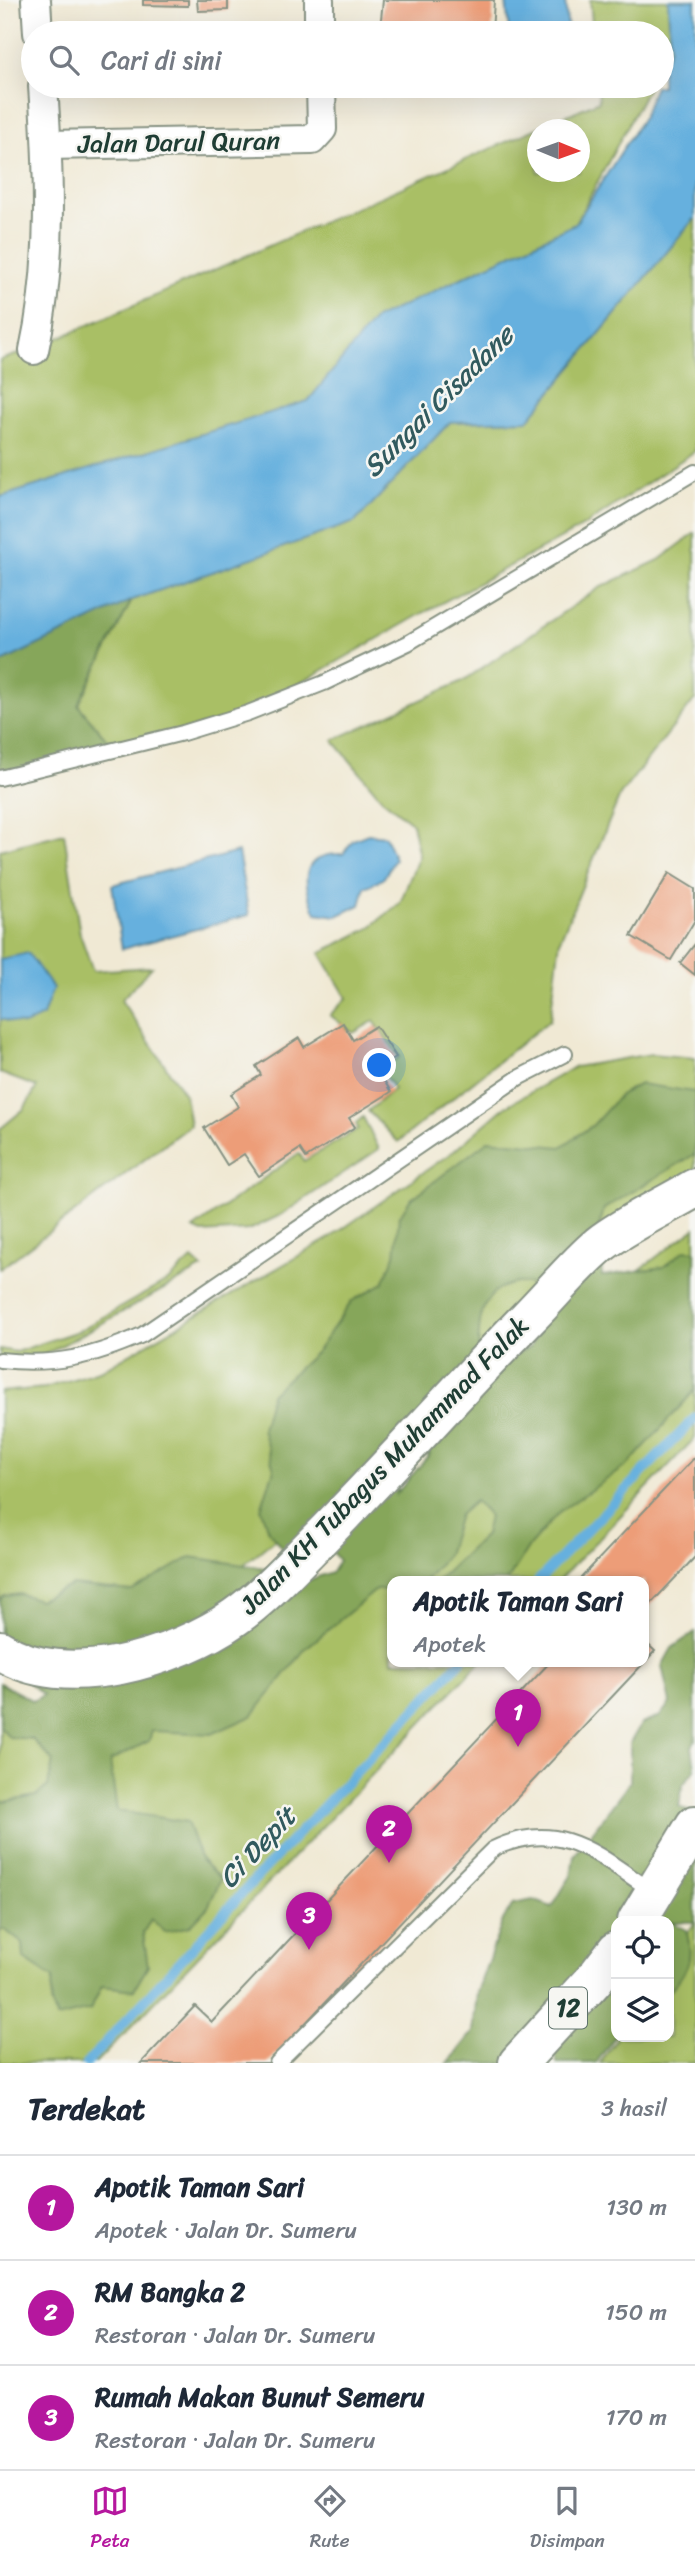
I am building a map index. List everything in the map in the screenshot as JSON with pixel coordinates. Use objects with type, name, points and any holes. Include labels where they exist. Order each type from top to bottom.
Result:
[{"type":"main road","name":"Jalan KH Tubagus Muhammad Falak","points":[[0,1650],[10,1656],[41,1665],[80,1671],[124,1665],[197,1639],[235,1617],[263,1594],[335,1523],[476,1371],[600,1245],[695,1188]]},
{"type":"main road","points":[[645,1907],[695,1825]]},
{"type":"main road","name":"12","points":[[528,2060],[611,1957]]},
{"type":"street","points":[[36,0],[37,21]]},
{"type":"street","points":[[318,0],[319,21]]},
{"type":"street","name":"Jalan Darul Quran","points":[[44,98],[47,145],[312,140],[322,129],[321,98]]},
{"type":"street","points":[[34,349],[41,319],[46,265],[47,145]]},
{"type":"lane","points":[[0,778],[183,733],[248,713],[324,683],[408,643],[695,472]]},
{"type":"lane","points":[[0,1360],[36,1362],[74,1359],[104,1352],[142,1335],[518,1078],[565,1054]]},
{"type":"lane","points":[[278,2063],[493,1849],[503,1844],[530,1836],[554,1836],[600,1856],[645,1907]]},
{"type":"green space","points":[[590,0],[668,0],[669,21],[592,21]]},
{"type":"green space","points":[[599,98],[643,98],[575,224],[375,319],[308,401],[0,497],[0,360],[34,349],[527,133],[527,182],[590,182],[590,119],[558,119],[599,101]]},
{"type":"green space","points":[[695,218],[695,451],[584,526],[421,614],[248,713],[115,749],[78,706],[132,600],[355,522],[450,422],[528,420]]},
{"type":"green space","points":[[695,533],[695,699],[620,795],[560,940],[550,1020],[398,1142],[368,1111],[394,1089],[381,1071],[399,1057],[374,1021],[353,1033],[330,1015],[347,998],[320,953],[368,929],[400,903],[419,856],[412,823],[382,799],[333,740],[463,681],[599,588],[659,560]]},
{"type":"green space","points":[[132,600],[78,705],[115,749],[0,778],[0,663]]},
{"type":"green space","points":[[64,833],[80,934],[93,971],[152,967],[121,1000],[185,1095],[190,1125],[0,1269],[0,1129],[24,1109],[37,1087],[0,1073],[0,850]]},
{"type":"green space","points":[[651,1054],[695,1058],[695,1183],[374,1458],[138,1651],[0,1642],[0,1392],[45,1388],[102,1370],[331,1237],[454,1151],[506,1106],[575,1067]]},
{"type":"green space","points":[[640,1084],[695,1092],[695,1154],[604,1209],[593,1249],[544,1286],[516,1283],[499,1289],[490,1297],[481,1319],[479,1372],[530,1347],[547,1311],[600,1245],[602,1276],[663,1267],[685,1250],[695,1251],[695,1390],[629,1464],[559,1512],[530,1545],[510,1576],[442,1576],[485,1535],[489,1516],[475,1501],[459,1515],[447,1555],[429,1576],[387,1576],[387,1589],[376,1590],[306,1648],[252,1716],[212,1734],[152,1731],[149,1741],[110,1761],[117,1811],[187,1822],[201,1860],[221,1879],[208,1907],[190,1926],[165,1932],[151,1919],[143,1933],[148,1966],[134,1990],[102,1986],[90,2010],[57,2018],[51,2004],[53,1978],[24,1959],[23,1944],[4,1929],[0,1931],[0,1800],[4,1802],[36,1796],[48,1786],[53,1761],[32,1739],[9,1737],[0,1726],[0,1683],[33,1701],[43,1695],[0,1658],[0,1601],[4,1596],[21,1594],[39,1600],[72,1585],[132,1591],[191,1557],[264,1568],[297,1584],[332,1572],[339,1561],[320,1535],[291,1561],[267,1528],[261,1509],[274,1469],[262,1429],[271,1394],[317,1351],[352,1301],[383,1283],[395,1255],[399,1217],[410,1200],[489,1140],[561,1147],[593,1125],[621,1094]],"holes":[[[429,1453],[430,1454],[396,1494],[405,1468]]]},
{"type":"green space","points":[[363,1117],[379,1149],[281,1215],[249,1230],[202,1233],[193,1229],[299,1153],[304,1161],[358,1129],[356,1123]]},
{"type":"green space","points":[[695,1228],[695,1438],[563,1576],[387,1576],[387,1667],[475,1667],[96,2063],[0,2063],[0,1701],[31,1716],[332,1572],[638,1271]]},
{"type":"green space","points":[[192,1259],[202,1268],[30,1363],[0,1362],[0,1349],[16,1352],[78,1331],[169,1280]]},
{"type":"green space","points":[[695,1632],[695,1739],[692,1747],[695,1769],[683,1785],[679,1806],[695,1815],[695,1922],[674,1922],[674,1916],[611,1916],[611,2042],[596,2063],[557,2063],[552,2044],[504,2063],[448,2063],[473,2032],[477,1992],[503,1920],[513,1904],[533,1900],[552,1907],[571,1875],[574,1856],[630,1782],[630,1743],[641,1724],[659,1717],[670,1703],[662,1666],[672,1648]]},
{"type":"green space","points":[[695,1922],[695,2063],[600,2063],[615,2042],[674,2042],[674,1954]]},
{"type":"green space","points":[[674,1923],[686,1930],[689,1941],[690,1950],[685,1971],[674,1986]]},
{"type":"water","points":[[506,0],[565,0],[567,21],[508,21]]},
{"type":"water","name":"Sungai Cisadane","points":[[668,0],[695,0],[695,218],[528,420],[450,422],[355,522],[132,600],[0,663],[0,497],[308,401],[375,319],[575,224],[642,119],[650,98],[674,98],[674,21],[669,21]]},
{"type":"water","points":[[368,834],[385,836],[395,859],[383,879],[365,887],[360,905],[337,916],[316,913],[307,880],[312,864],[319,858],[343,854],[353,840]]},
{"type":"water","points":[[238,852],[249,915],[122,949],[112,885]]},
{"type":"water","points":[[28,953],[53,988],[43,1016],[24,1025],[0,1019],[0,959]]},
{"type":"building","points":[[143,0],[188,0],[188,6],[143,5]]},
{"type":"building","points":[[197,0],[228,0],[228,10],[198,11]]},
{"type":"building","points":[[383,0],[494,0],[493,21],[381,21]]},
{"type":"building","points":[[669,873],[695,889],[695,920],[671,960],[631,936]]},
{"type":"building","points":[[695,944],[695,975],[680,963]]},
{"type":"building","points":[[343,1023],[353,1040],[376,1026],[396,1057],[377,1069],[391,1092],[349,1118],[355,1127],[306,1158],[300,1149],[259,1176],[244,1154],[227,1165],[204,1128],[238,1107],[231,1094],[261,1075],[256,1066],[299,1038],[304,1047]]},
{"type":"building","points":[[695,1457],[695,1557],[649,1606],[649,1576],[583,1576]]},
{"type":"building","points":[[649,1646],[655,1651],[649,1657]]},
{"type":"building","points":[[545,1667],[640,1667],[268,2063],[141,2063],[195,2006],[212,2022]]},
{"type":"waterway","name":"Ci Depit","points":[[543,1576],[695,1418]]},
{"type":"waterway","name":"Ci Depit","points":[[87,2063],[258,1876],[455,1667]]},
{"type":"place","name":"Apotik Taman Sari","points":[[518,1747]]},
{"type":"place","name":"RM Bangka 2","points":[[389,1863]]},
{"type":"place","name":"Rumah Makan Bunut Semeru","points":[[309,1950]]}]
